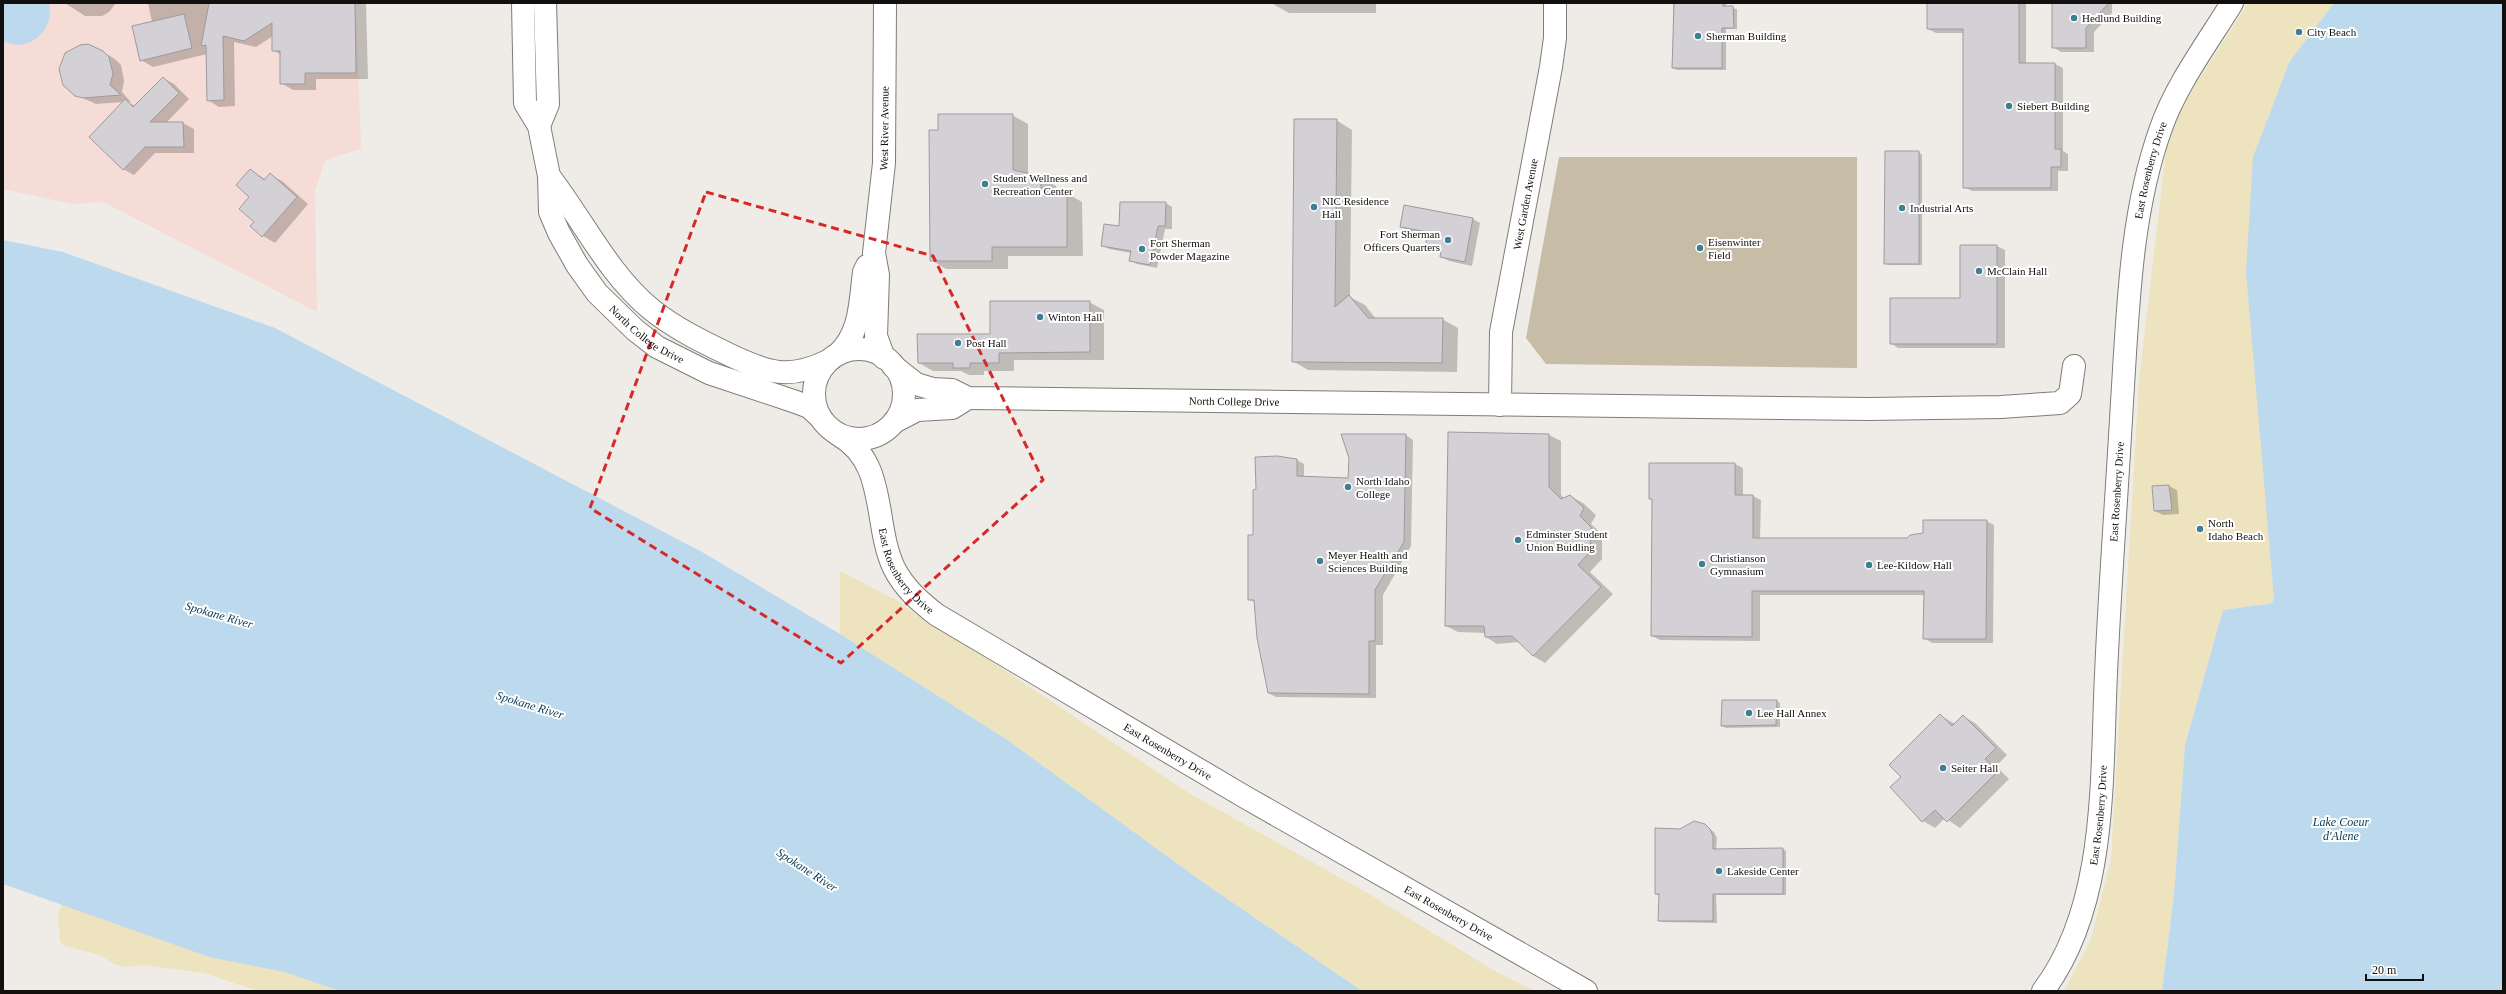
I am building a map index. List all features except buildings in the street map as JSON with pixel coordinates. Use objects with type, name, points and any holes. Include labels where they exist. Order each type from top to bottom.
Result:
[{"type":"street","name":"North College Drive","points":[[523,3],[526,104],[539,126],[549,176],[550,212],[573,259],[597,293],[635,330],[657,347],[687,364],[741,385],[796,402],[808,407],[820,418]]},
{"type":"street","points":[[539,126],[548,104],[546,3]]},
{"type":"street","name":"West River Avenue","points":[[885,3],[884,163],[874,253],[878,275],[876,336],[889,362]]},
{"type":"street","name":"West Garden Avenue","points":[[1500,405],[1501,332],[1551,67],[1555,38],[1555,3]]},
{"type":"street","name":"East Rosenberry Drive","points":[[2043,991],[2065,954],[2093,874],[2100,808],[2106,663],[2125,360],[2139,213],[2161,126],[2184,83],[2232,3]]},
{"type":"street","name":"North College Drive","points":[[549,176],[570,204],[592,239],[630,290],[651,309],[679,330],[741,360],[771,370],[787,373],[804,372],[833,358]]},
{"type":"street","name":"West River Avenue","points":[[833,358],[848,345],[855,333],[864,272],[874,253]]},
{"type":"street","points":[[894,422],[903,400],[901,382],[889,362],[862,350],[850,350],[833,358],[815,382],[814,401],[820,418],[838,435],[850,439],[863,439],[875,436],[894,422],[917,410],[952,408],[968,398]]},
{"type":"street","name":"North College Drive","points":[[889,362],[916,384],[933,389],[952,390],[968,398],[1861,409],[2012,407],[2060,403],[2070,394],[2074,366]]},
{"type":"street","name":"East Rosenberry Drive","points":[[838,435],[851,442],[859,451],[875,486],[894,568],[904,585],[937,615],[1245,797],[1586,991]]},
{"type":"highlighted area","points":[[706,192],[933,256],[1043,480],[841,663],[590,508]]},
{"type":"shaded area","points":[[3,3],[356,3],[361,149],[325,160],[315,192],[317,312],[103,202],[72,204],[3,189]]},
{"type":"shaded area","name":"Eisenwinter Field","points":[[1559,157],[1857,157],[1857,368],[1546,364],[1526,338]]},
{"type":"sand","name":"North Idaho Beach","points":[[2248,3],[2334,3],[2290,61],[2265,459],[2274,599],[2272,603],[2223,610],[2185,745],[2174,894],[2162,991],[2064,991],[2091,939],[2111,858],[2139,380],[2169,126]]},
{"type":"sand","points":[[840,571],[898,601],[927,623],[971,648],[1189,793],[1369,894],[1495,971],[1535,991],[1362,991],[1204,883],[1006,739],[840,634]]},
{"type":"sand","points":[[62,904],[209,957],[284,972],[340,991],[257,991],[205,973],[142,965],[126,967],[113,964],[100,955],[65,946],[60,941],[58,916]]},
{"type":"water","points":[[3,3],[49,3],[50,13],[44,30],[31,42],[13,44],[3,41]]},
{"type":"water","name":"Lake Coeur d'Alene","points":[[2334,3],[2503,3],[2503,991],[2162,991],[2174,894],[2185,745],[2223,610],[2272,603],[2274,599],[2246,272],[2253,157],[2290,61]]},
{"type":"water","name":"Spokane River","points":[[3,240],[63,252],[275,328],[702,552],[840,634],[1006,739],[1204,883],[1362,991],[340,991],[284,972],[209,957],[3,884]]},
{"type":"place","name":"Hedlund Building","points":[[2074,18]]},
{"type":"place","name":"City Beach","points":[[2299,32]]},
{"type":"place","name":"Sherman Building","points":[[1698,36]]},
{"type":"place","name":"Siebert Building","points":[[2009,106]]},
{"type":"place","name":"Student Wellness and Recreation Center","points":[[985,184]]},
{"type":"place","name":"NIC Residence Hall","points":[[1314,207]]},
{"type":"place","name":"Industrial Arts","points":[[1902,208]]},
{"type":"place","name":"Fort Sherman Officers Quarters","points":[[1448,240]]},
{"type":"place","name":"Eisenwinter Field","points":[[1700,248]]},
{"type":"place","name":"Fort Sherman Powder Magazine","points":[[1142,249]]},
{"type":"place","name":"McClain Hall","points":[[1979,271]]},
{"type":"place","name":"Winton Hall","points":[[1040,317]]},
{"type":"place","name":"Post Hall","points":[[958,343]]},
{"type":"place","name":"North Idaho College","points":[[1348,487]]},
{"type":"place","name":"North Idaho Beach","points":[[2200,529]]},
{"type":"place","name":"Edminster Student Union Buidling","points":[[1518,540]]},
{"type":"place","name":"Meyer Health and Sciences Building","points":[[1320,561]]},
{"type":"place","name":"Christianson Gymnasium","points":[[1702,564]]},
{"type":"place","name":"Lee-Kildow Hall","points":[[1869,565]]},
{"type":"place","name":"Lee Hall Annex","points":[[1749,713]]},
{"type":"place","name":"Seiter Hall","points":[[1943,768]]},
{"type":"place","name":"Lakeside Center","points":[[1719,871]]}]
